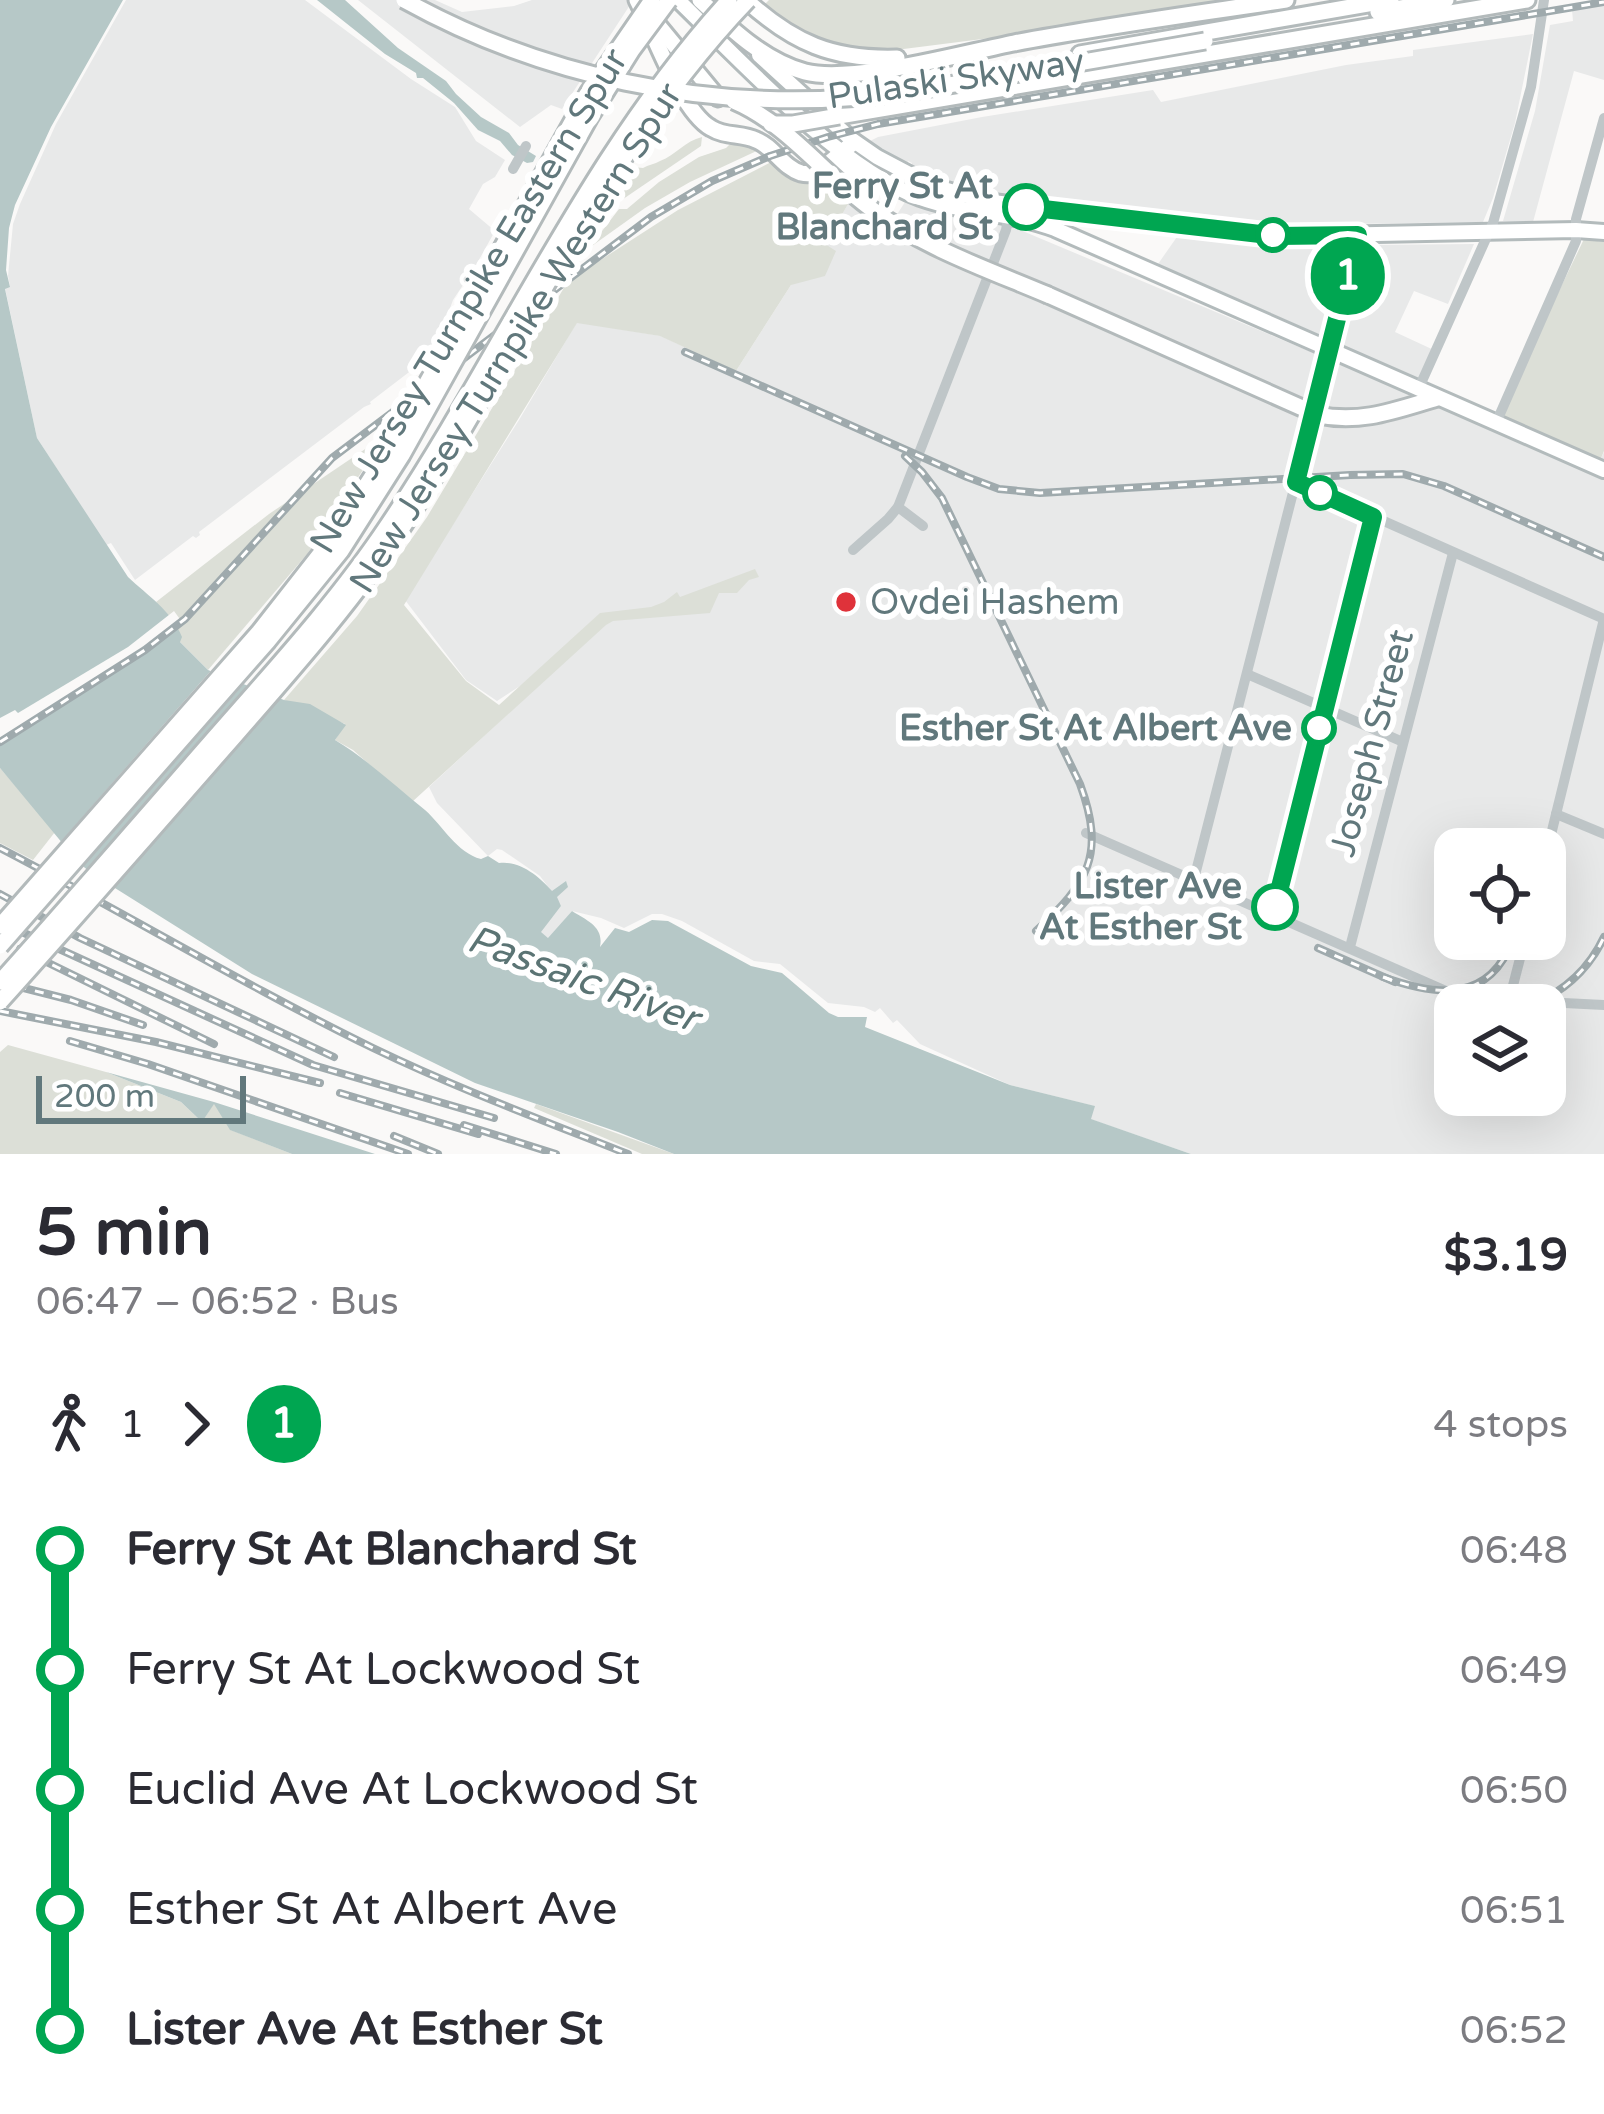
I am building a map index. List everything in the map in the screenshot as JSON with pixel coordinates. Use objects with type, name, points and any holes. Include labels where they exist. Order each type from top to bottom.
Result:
[{"type":"highway","name":"Pulaski Skyway","points":[[404,0],[487,40],[560,66],[723,99],[814,100],[891,94],[1198,35]]},
{"type":"highway","name":"Pulaski Skyway","points":[[423,0],[518,42],[591,64],[742,89],[857,88],[1198,35],[1235,36]]},
{"type":"highway","points":[[637,0],[699,77],[743,115],[771,124],[1524,1]]},
{"type":"highway","points":[[637,0],[678,86],[702,122],[721,133],[759,141],[798,172],[844,166],[882,179]]},
{"type":"highway","points":[[651,0],[723,99],[769,120],[860,200],[937,247],[1314,414],[1373,418],[1437,398]]},
{"type":"highway","name":"New Jersey Turnpike Eastern Spur","points":[[0,926],[273,615],[344,522],[394,442],[569,125],[651,0]]},
{"type":"highway","name":"New Jersey Turnpike Eastern Spur","points":[[0,946],[341,551],[402,455],[590,117],[669,0]]},
{"type":"highway","points":[[700,0],[738,35],[807,73],[869,70],[1019,42]]},
{"type":"highway","name":"New Jersey Turnpike Western Spur","points":[[0,982],[350,578],[426,465],[619,141],[677,59],[729,0]]},
{"type":"highway","points":[[747,0],[791,36],[817,48],[846,56],[899,58],[1286,0]]},
{"type":"highway","name":"New Jersey Turnpike Western Spur","points":[[0,1002],[361,586],[430,484],[630,148],[696,57],[747,0]]},
{"type":"highway","points":[[1198,35],[1342,0]]},
{"type":"highway","points":[[1198,35],[1390,0]]},
{"type":"highway","points":[[1235,36],[1446,0]]},
{"type":"highway","points":[[1235,36],[1502,0]]},
{"type":"highway","points":[[816,173],[849,147]]},
{"type":"main road","points":[[678,0],[778,96],[849,147],[939,188],[1055,229],[1604,470]]},
{"type":"main road","points":[[738,35],[882,179],[963,210],[1009,210],[1277,236],[1604,232]]},
{"type":"street","points":[[1418,390],[1488,232],[1523,120],[1544,0]]},
{"type":"street","points":[[1496,423],[1576,241],[1576,219],[1604,118]]},
{"type":"street","points":[[513,169],[526,146]]},
{"type":"street","points":[[853,550],[898,507],[1006,230],[1009,210]]},
{"type":"street","points":[[1194,879],[1358,235]]},
{"type":"street","points":[[1296,482],[1604,619],[1553,828]]},
{"type":"street","points":[[898,507],[923,526]]},
{"type":"street","points":[[1274,914],[1373,517]]},
{"type":"street","name":"Joseph Street","points":[[1350,947],[1453,553]]},
{"type":"street","points":[[1247,674],[1403,742]]},
{"type":"street","points":[[1556,814],[1604,834]]},
{"type":"street","points":[[1086,832],[1434,985]]},
{"type":"street","points":[[1566,1003],[1604,1005]]},
{"type":"shaded area","points":[[126,0],[305,0],[455,107],[476,141],[505,160],[469,209],[495,231],[453,300],[434,353],[135,580],[111,543],[106,545],[37,438],[5,288],[10,286],[13,224],[20,204],[56,124]]},
{"type":"shaded area","points":[[358,0],[435,0],[462,12],[532,0],[627,0],[630,5],[562,109],[551,105],[520,127]]},
{"type":"shaded area","points":[[769,0],[1250,0],[872,53],[804,37],[763,6]]},
{"type":"shaded area","points":[[1604,5],[1604,80],[1574,71],[1533,222],[1503,221],[1535,111],[1550,25],[1573,21],[1572,10]]},
{"type":"shaded area","points":[[1533,34],[1515,123],[1483,222],[1280,225],[999,195],[933,177],[866,143],[982,117],[1153,90],[1161,102],[1413,56],[1413,50]]},
{"type":"shaded area","points":[[702,137],[701,146],[607,210],[633,167],[658,162]]},
{"type":"shaded area","points":[[733,141],[763,148],[690,182],[589,248],[619,209],[627,209],[659,182]]},
{"type":"shaded area","points":[[775,160],[804,182],[839,188],[851,199],[825,244],[836,251],[825,276],[791,285],[736,371],[660,336],[577,323],[404,605],[466,681],[499,705],[600,613],[651,607],[677,592],[680,597],[755,569],[759,577],[737,593],[719,593],[710,613],[606,625],[412,802],[335,740],[345,724],[284,700],[357,616],[427,517],[568,281],[678,210]]},
{"type":"shaded area","points":[[851,199],[889,227],[905,202],[940,214],[1013,227],[1335,362],[1367,245],[1474,244],[1448,304],[1414,291],[1395,332],[1436,351],[1420,388],[1597,467],[1604,452],[1604,1154],[1191,1154],[1090,1119],[1094,1106],[1010,1085],[920,1044],[880,1008],[875,1012],[828,1003],[780,964],[754,961],[662,914],[624,928],[572,911],[549,939],[540,932],[561,906],[556,897],[567,887],[552,892],[540,876],[502,850],[488,856],[437,803],[429,787],[536,688],[520,686],[497,701],[466,680],[405,600],[577,322],[661,336],[736,371],[791,285],[824,245]]},
{"type":"shaded area","points":[[1179,234],[1282,246],[1348,245],[1325,337],[1158,264]]},
{"type":"shaded area","points":[[1584,239],[1604,242],[1604,451],[1597,468],[1496,422]]},
{"type":"shaded area","points":[[386,435],[308,553],[208,670],[180,642],[156,602],[269,514]]},
{"type":"shaded area","points":[[0,768],[55,832],[33,860],[0,843]]},
{"type":"shaded area","points":[[8,1045],[106,1072],[181,1102],[202,1122],[214,1103],[231,1130],[292,1154],[0,1154],[0,1052]]},
{"type":"shaded area","points":[[536,1104],[674,1154],[642,1154],[534,1108]]},
{"type":"water","name":"Passaic River","points":[[0,0],[123,0],[51,127],[15,205],[6,270],[10,287],[5,289],[37,438],[128,577],[165,611],[182,637],[180,642],[208,670],[284,700],[310,704],[346,725],[335,740],[425,810],[472,856],[522,867],[552,891],[566,881],[568,887],[557,897],[561,906],[541,932],[548,938],[572,911],[597,929],[600,947],[615,928],[629,932],[652,920],[668,921],[751,966],[782,973],[829,1013],[867,1017],[865,1027],[1010,1085],[1095,1106],[1091,1119],[1191,1154],[674,1154],[475,1083],[252,974],[78,862],[0,768]]},
{"type":"water","points":[[317,0],[345,0],[398,48],[446,81],[481,117],[536,156],[533,162],[512,155],[500,141],[478,130],[454,103]]},
{"type":"water","points":[[106,1072],[214,1102],[375,1154],[292,1154],[230,1130],[214,1104],[202,1122],[181,1102]]},
{"type":"pier","points":[[174,611],[182,622],[166,635],[116,672],[0,743],[0,718],[15,710],[18,713],[128,647]]},
{"type":"pier","points":[[215,666],[248,679],[79,871],[58,845]]},
{"type":"railway","points":[[0,742],[145,650],[185,619],[332,458],[651,217],[712,181],[770,156],[878,124],[1604,2]]},
{"type":"railway","points":[[685,352],[999,489],[1040,493],[1403,474],[1444,486],[1604,557]]},
{"type":"railway","points":[[905,456],[942,498],[1088,809],[1091,849],[1087,866],[1068,898],[1036,931]]},
{"type":"railway","points":[[0,848],[373,1048],[628,1154]]},
{"type":"railway","points":[[0,894],[80,938],[334,1057]]},
{"type":"railway","points":[[0,922],[313,1065],[494,1118]]},
{"type":"railway","points":[[1566,985],[1604,937]]},
{"type":"railway","points":[[1318,948],[1395,982]]},
{"type":"railway","points":[[20,949],[214,1044]]},
{"type":"railway","points":[[1383,977],[1422,988],[1459,990],[1490,975],[1503,960]]},
{"type":"railway","points":[[0,982],[143,1025]]},
{"type":"railway","points":[[0,1011],[156,1042],[320,1083]]},
{"type":"railway","points":[[70,1041],[408,1154]]},
{"type":"railway","points":[[340,1093],[478,1134]]},
{"type":"railway","points":[[464,1125],[556,1154]]},
{"type":"railway","points":[[394,1136],[438,1154]]},
{"type":"bus line","name":"1","points":[[1026,207],[1277,236],[1358,235],[1296,482],[1373,517],[1275,907]]},
{"type":"place","name":"Ferry St At Blanchard St","points":[[1026,207]]},
{"type":"place","name":"Ovdei Hashem","points":[[846,602]]},
{"type":"place","name":"Esther St At Albert Ave","points":[[1319,728]]},
{"type":"place","name":"Lister Ave At Esther St","points":[[1275,907]]}]
